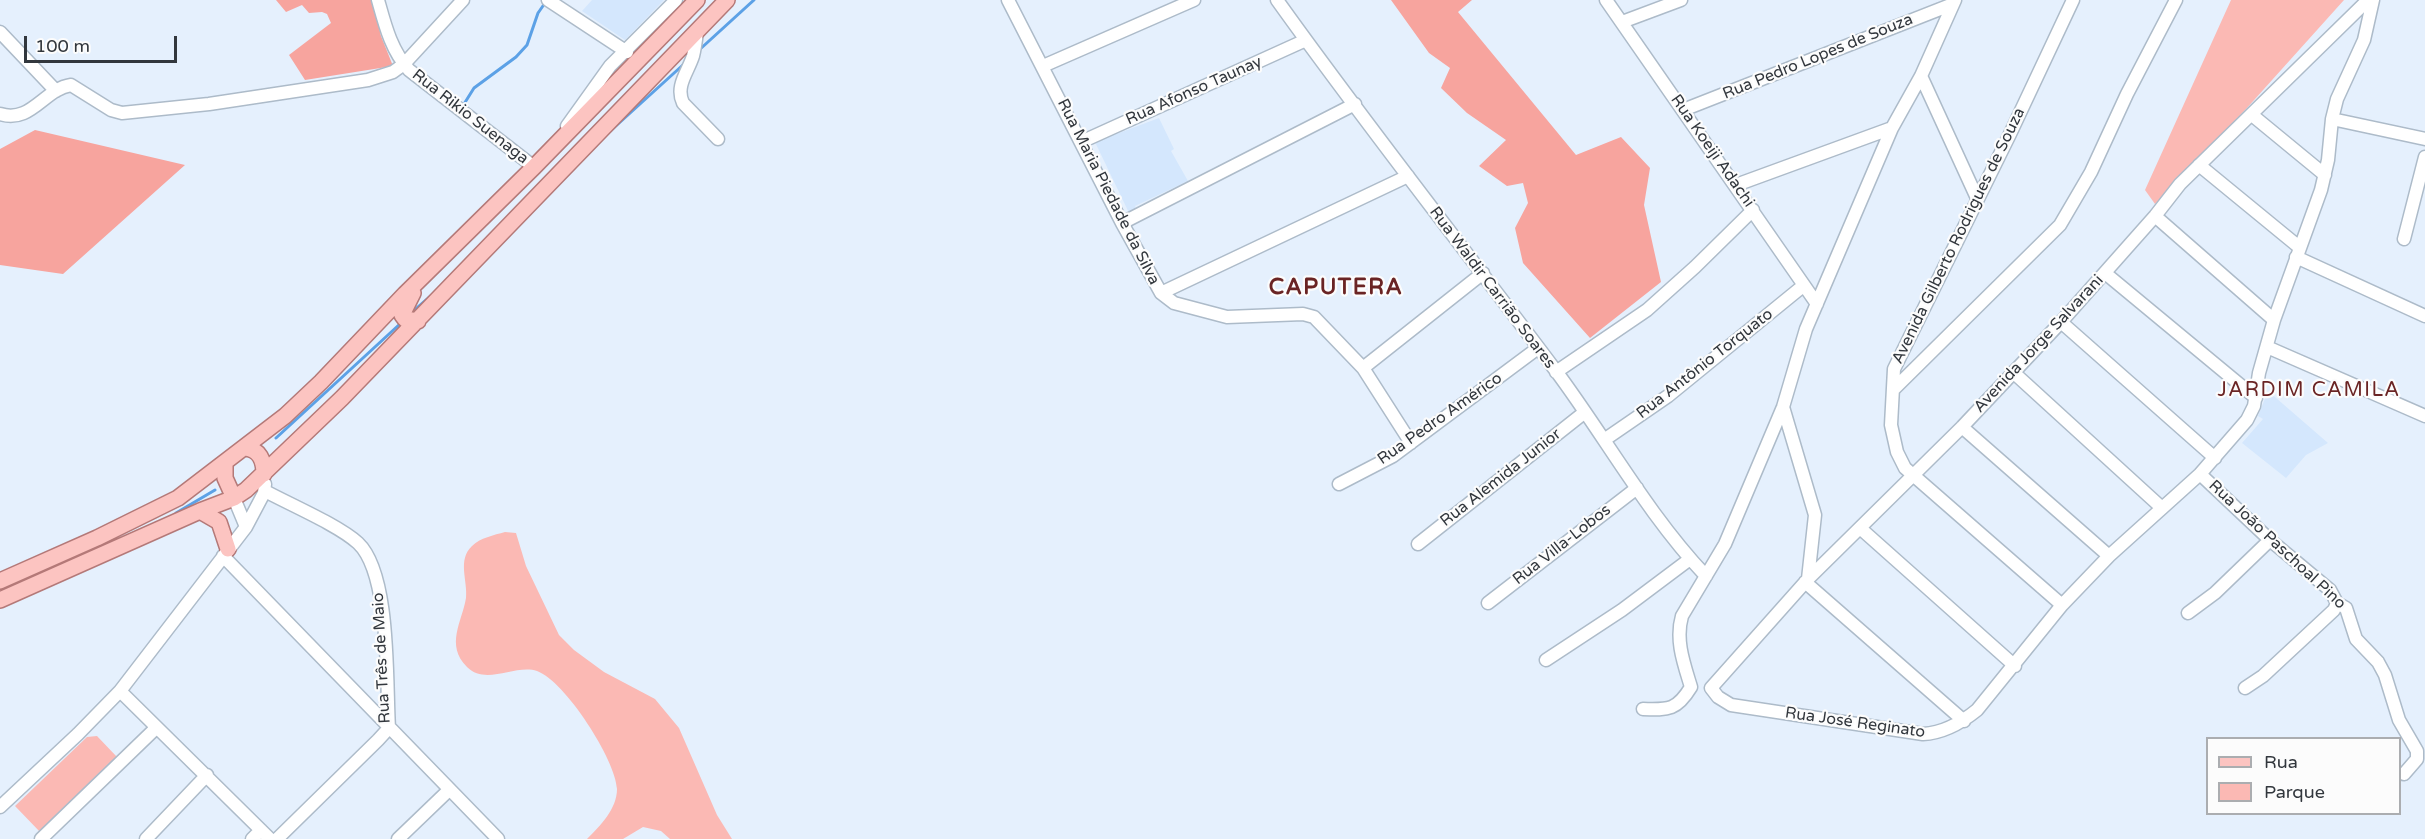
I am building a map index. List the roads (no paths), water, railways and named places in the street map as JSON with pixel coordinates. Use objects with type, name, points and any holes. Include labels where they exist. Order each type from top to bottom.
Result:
[{"type":"main road","points":[[0,581],[97,538],[178,498],[245,448],[307,395],[697,0]]},
{"type":"main road","points":[[0,600],[234,498],[264,474],[418,321],[727,0]]},
{"type":"main road","points":[[418,321],[405,319],[403,311],[428,271]]},
{"type":"main road","points":[[245,448],[251,448],[260,456],[264,463],[264,474]]},
{"type":"main road","points":[[225,462],[225,478],[234,498]]},
{"type":"main road","points":[[200,511],[219,522],[226,552]]},
{"type":"street","name":"Rua Rikio Suenaga","points":[[378,0],[388,35],[404,64],[534,167]]},
{"type":"street","points":[[0,114],[12,117],[24,114],[56,91],[71,85],[111,110],[122,113],[148,112],[345,85],[384,76],[404,64],[463,0]]},
{"type":"street","points":[[548,0],[627,52]]},
{"type":"street","points":[[553,147],[601,78],[676,0]]},
{"type":"street","name":"Rua Maria Piedade da Silva","points":[[1008,0],[1122,223],[1161,293],[1174,303],[1227,317],[1303,314],[1314,317],[1363,368],[1411,443]]},
{"type":"street","points":[[1043,66],[1194,0]]},
{"type":"street","name":"Rua Waldir Carrião Soares","points":[[1277,0],[1483,273],[1585,412],[1637,488],[1690,559],[1706,576]]},
{"type":"street","name":"Rua Koeiji Adachi","points":[[1606,0],[1817,304]]},
{"type":"street","points":[[1622,22],[1680,0]]},
{"type":"street","name":"Avenida Gilberto Rodrigues de Souza","points":[[2062,605],[1912,476],[1897,452],[1891,425],[1894,369],[2010,134],[2073,0]]},
{"type":"street","points":[[1894,389],[2060,225],[2091,172],[2127,94],[2176,0]]},
{"type":"street","name":"Avenida Jorge Salvarani","points":[[1711,688],[1807,580],[1962,427],[2061,322],[2155,216],[2180,184],[2368,0]]},
{"type":"street","name":"Rua José Reginato","points":[[1711,688],[1718,697],[1731,705],[1923,734],[1943,731],[1964,721],[1977,710],[2015,666],[2062,605],[2109,556],[2200,474],[2247,420],[2256,398],[2259,373],[2274,320],[2325,175],[2332,118],[2341,90],[2364,40],[2373,0]]},
{"type":"street","points":[[1643,709],[1673,708],[1684,699],[1691,687],[1681,654],[1679,625],[1682,616],[1725,544],[1783,407],[1806,329],[1892,128],[1921,76],[1954,2]]},
{"type":"street","name":"Rua Pedro Lopes de Souza","points":[[1683,110],[1954,2]]},
{"type":"street","points":[[0,32],[56,91]]},
{"type":"street","points":[[697,32],[692,59],[681,82],[680,97],[718,139]]},
{"type":"street","name":"Rua Afonso Taunay","points":[[1081,142],[1306,40]]},
{"type":"street","points":[[1921,76],[1977,198]]},
{"type":"street","points":[[1122,223],[1355,104]]},
{"type":"street","points":[[2252,115],[2325,175]]},
{"type":"street","points":[[2332,118],[2425,139]]},
{"type":"street","points":[[1736,185],[1892,128]]},
{"type":"street","points":[[2404,239],[2425,157]]},
{"type":"street","points":[[2199,165],[2297,252],[2425,316]]},
{"type":"street","points":[[1161,293],[1408,176]]},
{"type":"street","points":[[1556,372],[1647,310],[1753,210]]},
{"type":"street","points":[[2155,216],[2274,320]]},
{"type":"street","points":[[1363,368],[1483,273]]},
{"type":"street","points":[[2105,273],[2256,398]]},
{"type":"street","name":"Rua Antônio Torquato","points":[[1605,440],[1668,396],[1803,286]]},
{"type":"street","points":[[2061,322],[2215,458]]},
{"type":"street","points":[[2267,347],[2425,417]]},
{"type":"street","name":"Rua Pedro Américo","points":[[1339,484],[1393,456],[1538,348]]},
{"type":"street","points":[[2013,372],[2162,508]]},
{"type":"street","points":[[1783,407],[1815,515],[1807,580],[1964,721]]},
{"type":"street","name":"Rua Alemida Junior","points":[[1418,544],[1585,412]]},
{"type":"street","points":[[1962,427],[2109,556]]},
{"type":"street","points":[[0,807],[120,691],[246,527],[265,491],[264,474]]},
{"type":"street","name":"Rua João Paschoal Pino","points":[[2200,474],[2270,540],[2330,590],[2337,603],[2346,608],[2356,639],[2378,662],[2385,675],[2399,720],[2417,751],[2417,759],[2404,774]]},
{"type":"street","name":"Rua Villa-Lobos","points":[[1488,603],[1637,488]]},
{"type":"street","name":"Rua Três de Maio","points":[[265,491],[347,535],[360,545],[369,560],[377,580],[382,608],[388,728],[277,839]]},
{"type":"street","points":[[234,498],[246,527]]},
{"type":"street","points":[[1860,528],[2015,666]]},
{"type":"street","points":[[2188,613],[2215,593],[2270,540]]},
{"type":"street","points":[[226,552],[388,728],[498,839]]},
{"type":"street","points":[[1546,660],[1622,610],[1690,559]]},
{"type":"street","points":[[2245,688],[2263,676],[2334,610],[2337,603]]},
{"type":"street","points":[[1691,687],[1711,688]]},
{"type":"street","points":[[120,691],[207,775],[261,836]]},
{"type":"street","points":[[41,839],[156,728]]},
{"type":"street","points":[[146,839],[207,775]]},
{"type":"street","points":[[398,839],[449,790]]},
{"type":"waterway","points":[[698,51],[754,0]]},
{"type":"waterway","points":[[464,104],[474,88],[516,57],[527,45],[538,13],[545,3]]},
{"type":"waterway","points":[[607,134],[684,64]]},
{"type":"waterway","points":[[410,314],[432,295]]},
{"type":"waterway","points":[[276,438],[401,323]]},
{"type":"waterway","points":[[176,513],[215,490]]},
{"type":"district","name":"CAPUTERA","points":[[1336,288]]},
{"type":"district","name":"JARDIM CAMILA","points":[[2309,391]]}]
